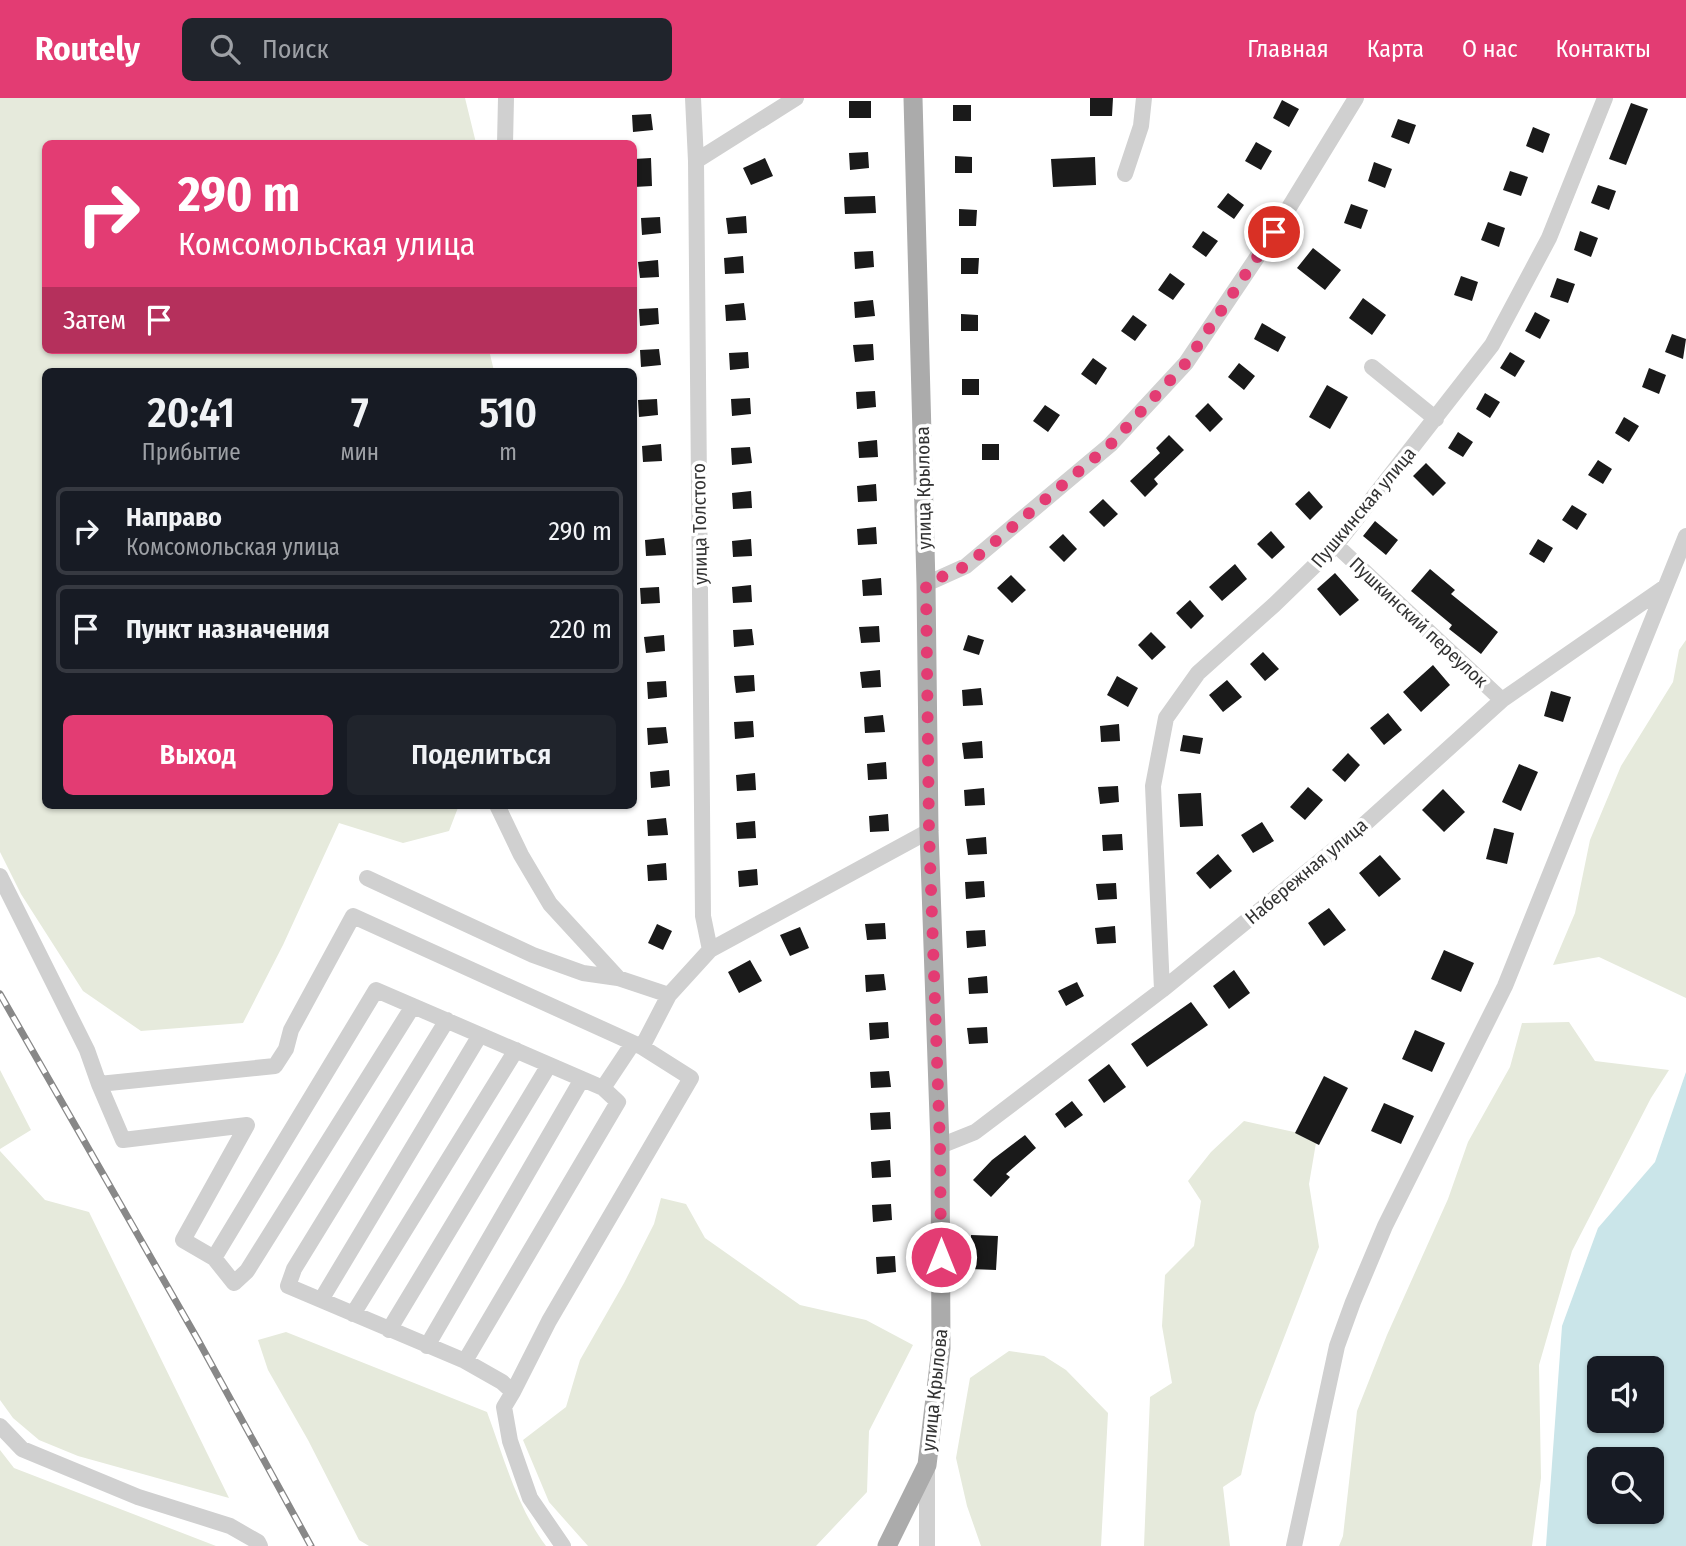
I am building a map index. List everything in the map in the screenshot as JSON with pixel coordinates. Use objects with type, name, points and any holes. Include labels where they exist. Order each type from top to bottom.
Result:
[{"type":"main road","name":"улица Крылова","points":[[887,1546],[927,1465],[942,1348],[940,1146],[929,831],[926,584],[913,98]]},
{"type":"street","points":[[505,140],[506,98]]},
{"type":"street","name":"улица Толстого","points":[[693,98],[696,161],[703,916],[710,950]]},
{"type":"street","points":[[696,161],[796,98]]},
{"type":"street","points":[[1125,174],[1142,126],[1144,98]]},
{"type":"street","points":[[926,584],[966,566],[1110,445],[1186,363],[1274,232],[1356,98]]},
{"type":"street","name":"Пушкинская улица","points":[[1162,990],[1153,786],[1166,718],[1198,673],[1274,605],[1336,544],[1492,345],[1549,238],[1605,98]]},
{"type":"street","points":[[1372,368],[1436,419]]},
{"type":"street","points":[[1294,1546],[1337,1346],[1353,1302],[1385,1226],[1505,986],[1686,536]]},
{"type":"street","name":"Пушкинский переулок","points":[[1336,544],[1502,700]]},
{"type":"street","name":"Набережная улица","points":[[940,1146],[975,1132],[1162,990],[1357,831],[1502,700],[1665,587]]},
{"type":"street","points":[[499,809],[521,855],[550,904],[618,978]]},
{"type":"street","points":[[603,1088],[638,1045],[669,995],[710,950],[929,831]]},
{"type":"street","points":[[0,876],[63,998],[123,1140],[247,1125],[183,1240],[214,1258],[234,1283],[247,1271],[413,1006]]},
{"type":"street","points":[[367,878],[533,955],[583,973],[618,978],[669,995]]},
{"type":"street","points":[[99,1084],[275,1066],[286,1049],[290,1030],[353,916],[638,1045],[691,1078],[549,1321],[504,1407],[510,1441],[530,1497],[563,1546]]},
{"type":"street","points":[[214,1258],[376,990],[603,1088],[618,1102],[465,1361]]},
{"type":"street","points":[[447,1020],[294,1269],[288,1286],[465,1361],[502,1382],[513,1392]]},
{"type":"street","points":[[321,1300],[480,1035]]},
{"type":"street","points":[[353,1314],[516,1050]]},
{"type":"street","points":[[389,1330],[549,1065]]},
{"type":"street","points":[[427,1346],[582,1079]]},
{"type":"street","points":[[0,1426],[22,1449],[138,1497],[230,1526],[258,1542],[260,1546]]},
{"type":"street","points":[[927,1465],[927,1546]]},
{"type":"shaded area","points":[[0,98],[465,98],[475,140],[42,140],[42,354],[490,354],[493,368],[42,368],[42,809],[457,809],[449,831],[403,843],[339,823],[283,945],[243,1023],[141,1031],[83,991],[21,894],[0,852]]},
{"type":"shaded area","points":[[1686,640],[1686,998],[1599,957],[1553,965],[1575,913],[1590,840],[1621,766],[1673,682],[1679,650]]},
{"type":"shaded area","points":[[1569,1022],[1595,1061],[1669,1070],[1651,1098],[1572,1251],[1539,1365],[1541,1478],[1532,1546],[1339,1546],[1343,1536],[1357,1411],[1387,1335],[1448,1199],[1468,1142],[1510,1067],[1522,1023]]},
{"type":"shaded area","points":[[0,1070],[31,1130],[0,1149]]},
{"type":"shaded area","points":[[1244,1121],[1317,1137],[1309,1184],[1319,1247],[1255,1413],[1241,1475],[1223,1487],[1230,1546],[1144,1546],[1150,1397],[1172,1383],[1162,1326],[1165,1275],[1194,1246],[1201,1201],[1188,1181],[1211,1152]]},
{"type":"shaded area","points":[[0,1151],[45,1200],[89,1212],[229,1498],[78,1456],[39,1440],[13,1418],[0,1400]]},
{"type":"shaded area","points":[[661,1198],[686,1204],[705,1238],[800,1305],[866,1320],[913,1345],[869,1431],[867,1492],[816,1546],[588,1546],[549,1502],[523,1440],[566,1407],[580,1360],[654,1224]]},
{"type":"shaded area","points":[[286,1332],[487,1412],[519,1499],[546,1546],[369,1546],[359,1540],[308,1440],[268,1370],[258,1340]]},
{"type":"shaded area","points":[[1009,1351],[1044,1356],[1066,1370],[1108,1413],[1101,1546],[981,1546],[967,1506],[956,1458],[970,1378]]},
{"type":"shaded area","points":[[0,1450],[14,1468],[216,1546],[0,1546]]},
{"type":"water","points":[[1686,1072],[1686,1546],[1546,1546],[1562,1326],[1598,1228],[1655,1162]]},
{"type":"building","points":[[1090,98],[1113,98],[1112,116],[1090,116]]},
{"type":"building","points":[[1282,100],[1299,109],[1289,127],[1273,118]]},
{"type":"building","points":[[849,101],[871,101],[871,118],[849,118]]},
{"type":"building","points":[[1631,103],[1648,109],[1626,165],[1609,159]]},
{"type":"building","points":[[953,105],[971,105],[971,121],[953,121]]},
{"type":"building","points":[[651,114],[653,130],[633,132],[632,115]]},
{"type":"building","points":[[1398,119],[1416,125],[1409,144],[1391,137]]},
{"type":"building","points":[[1533,127],[1550,134],[1543,153],[1526,146]]},
{"type":"building","points":[[1256,142],[1272,151],[1261,170],[1245,161]]},
{"type":"building","points":[[868,152],[869,168],[850,170],[849,153]]},
{"type":"building","points":[[955,156],[972,157],[972,173],[955,173]]},
{"type":"building","points":[[1095,157],[1096,185],[1053,187],[1051,159]]},
{"type":"building","points":[[651,158],[652,186],[637,187],[637,159]]},
{"type":"building","points":[[765,158],[773,176],[751,185],[743,168]]},
{"type":"building","points":[[1374,162],[1392,169],[1385,188],[1368,181]]},
{"type":"building","points":[[1510,171],[1528,177],[1521,196],[1503,190]]},
{"type":"building","points":[[1598,185],[1616,191],[1609,210],[1591,203]]},
{"type":"building","points":[[1228,193],[1244,205],[1234,219],[1217,207]]},
{"type":"building","points":[[875,196],[876,213],[845,214],[844,197]]},
{"type":"building","points":[[1351,204],[1368,210],[1361,229],[1344,223]]},
{"type":"building","points":[[959,209],[977,210],[976,226],[959,226]]},
{"type":"building","points":[[746,216],[747,233],[728,234],[726,218]]},
{"type":"building","points":[[660,217],[661,233],[642,235],[641,218]]},
{"type":"building","points":[[1488,222],[1505,228],[1499,247],[1481,240]]},
{"type":"building","points":[[1203,231],[1218,241],[1206,257],[1192,247]]},
{"type":"building","points":[[1580,231],[1598,238],[1591,257],[1574,250]]},
{"type":"building","points":[[1313,248],[1341,270],[1325,290],[1297,268]]},
{"type":"building","points":[[873,251],[874,267],[855,269],[854,252]]},
{"type":"building","points":[[743,256],[744,273],[725,274],[724,258]]},
{"type":"building","points":[[961,258],[979,258],[978,274],[961,274]]},
{"type":"building","points":[[658,260],[659,277],[640,278],[638,262]]},
{"type":"building","points":[[1170,273],[1185,284],[1173,300],[1158,290]]},
{"type":"building","points":[[1461,276],[1478,282],[1472,301],[1454,295]]},
{"type":"building","points":[[1557,278],[1575,284],[1568,303],[1550,297]]},
{"type":"building","points":[[1363,298],[1386,315],[1372,335],[1349,318]]},
{"type":"building","points":[[873,300],[875,316],[855,318],[854,302]]},
{"type":"building","points":[[744,303],[746,320],[726,321],[725,305]]},
{"type":"building","points":[[658,308],[659,324],[640,326],[639,309]]},
{"type":"building","points":[[1535,312],[1550,320],[1540,339],[1525,331]]},
{"type":"building","points":[[961,314],[978,315],[978,331],[961,331]]},
{"type":"building","points":[[1133,315],[1147,325],[1135,341],[1121,331]]},
{"type":"building","points":[[1262,323],[1286,337],[1278,352],[1254,339]]},
{"type":"building","points":[[1672,334],[1686,339],[1683,359],[1665,352]]},
{"type":"building","points":[[873,344],[874,360],[855,362],[853,345]]},
{"type":"building","points":[[659,349],[661,365],[641,367],[640,350]]},
{"type":"building","points":[[748,352],[749,368],[730,370],[729,353]]},
{"type":"building","points":[[1510,352],[1525,361],[1515,377],[1500,368]]},
{"type":"building","points":[[1093,358],[1107,368],[1096,385],[1081,374]]},
{"type":"building","points":[[1239,363],[1255,376],[1244,390],[1228,377]]},
{"type":"building","points":[[1649,368],[1666,375],[1659,394],[1642,387]]},
{"type":"building","points":[[962,379],[979,379],[979,395],[962,395]]},
{"type":"building","points":[[1327,385],[1348,397],[1330,429],[1309,417]]},
{"type":"building","points":[[875,391],[876,407],[857,409],[856,392]]},
{"type":"building","points":[[1485,393],[1500,402],[1490,418],[1476,409]]},
{"type":"building","points":[[750,398],[751,414],[732,416],[731,399]]},
{"type":"building","points":[[657,399],[658,415],[639,417],[638,400]]},
{"type":"building","points":[[1208,403],[1223,419],[1210,432],[1195,416]]},
{"type":"building","points":[[1045,405],[1060,415],[1048,432],[1033,421]]},
{"type":"building","points":[[1624,417],[1639,426],[1629,442],[1615,433]]},
{"type":"building","points":[[1458,432],[1473,442],[1463,457],[1448,448]]},
{"type":"building","points":[[1169,435],[1184,450],[1154,479],[1158,484],[1145,497],[1130,481],[1160,453],[1156,448]]},
{"type":"building","points":[[877,440],[878,457],[859,458],[858,442]]},
{"type":"building","points":[[661,444],[662,461],[643,462],[642,446]]},
{"type":"building","points":[[982,444],[999,444],[999,460],[982,460]]},
{"type":"building","points":[[750,447],[752,463],[732,465],[731,448]]},
{"type":"building","points":[[1598,460],[1612,469],[1603,484],[1588,475]]},
{"type":"building","points":[[1426,463],[1446,483],[1433,496],[1413,476]]},
{"type":"building","points":[[876,484],[877,501],[858,502],[857,486]]},
{"type":"building","points":[[751,491],[752,508],[733,509],[732,493]]},
{"type":"building","points":[[1309,491],[1323,507],[1310,520],[1295,504]]},
{"type":"building","points":[[1103,499],[1118,514],[1104,527],[1089,512]]},
{"type":"building","points":[[1572,505],[1587,514],[1577,530],[1562,520]]},
{"type":"building","points":[[1375,521],[1398,540],[1386,555],[1363,536]]},
{"type":"building","points":[[876,527],[877,544],[858,545],[857,529]]},
{"type":"building","points":[[1271,531],[1285,547],[1272,559],[1257,544]]},
{"type":"building","points":[[1063,534],[1077,549],[1064,562],[1049,547]]},
{"type":"building","points":[[664,538],[666,555],[646,556],[645,540]]},
{"type":"building","points":[[751,539],[752,556],[733,557],[732,541]]},
{"type":"building","points":[[1538,539],[1553,548],[1544,563],[1529,554]]},
{"type":"building","points":[[1235,564],[1247,579],[1222,601],[1209,587]]},
{"type":"building","points":[[1430,569],[1455,590],[1451,594],[1498,632],[1481,654],[1449,629],[1452,625],[1411,591]]},
{"type":"building","points":[[1335,573],[1359,600],[1340,616],[1317,589]]},
{"type":"building","points":[[1011,575],[1026,590],[1012,603],[997,588]]},
{"type":"building","points":[[881,578],[882,595],[863,596],[862,580]]},
{"type":"building","points":[[751,585],[752,602],[733,603],[732,587]]},
{"type":"building","points":[[659,587],[660,603],[641,604],[640,588]]},
{"type":"building","points":[[1190,600],[1204,616],[1191,629],[1176,613]]},
{"type":"building","points":[[879,626],[880,642],[861,643],[859,627]]},
{"type":"building","points":[[752,629],[754,645],[734,647],[733,630]]},
{"type":"building","points":[[1151,632],[1166,647],[1152,660],[1138,645]]},
{"type":"building","points":[[664,635],[665,651],[646,653],[644,637]]},
{"type":"building","points":[[968,635],[984,640],[979,655],[963,650]]},
{"type":"building","points":[[1263,652],[1279,669],[1265,681],[1250,664]]},
{"type":"building","points":[[1433,665],[1450,685],[1421,712],[1403,692]]},
{"type":"building","points":[[880,670],[881,687],[862,688],[860,672]]},
{"type":"building","points":[[754,675],[755,691],[736,693],[734,676]]},
{"type":"building","points":[[1117,676],[1138,688],[1128,707],[1107,695]]},
{"type":"building","points":[[1227,680],[1242,697],[1223,712],[1209,695]]},
{"type":"building","points":[[666,681],[667,697],[648,699],[647,682]]},
{"type":"building","points":[[981,688],[983,705],[963,706],[962,690]]},
{"type":"building","points":[[1551,691],[1571,697],[1563,722],[1544,716]]},
{"type":"building","points":[[1388,713],[1402,730],[1384,745],[1370,728]]},
{"type":"building","points":[[883,715],[885,732],[865,733],[864,717]]},
{"type":"building","points":[[753,721],[754,737],[735,739],[734,722]]},
{"type":"building","points":[[1119,724],[1120,741],[1101,742],[1100,726]]},
{"type":"building","points":[[666,727],[668,743],[648,745],[647,728]]},
{"type":"building","points":[[1183,735],[1203,738],[1200,754],[1180,751]]},
{"type":"building","points":[[982,741],[983,758],[964,759],[962,743]]},
{"type":"building","points":[[1348,753],[1360,765],[1345,782],[1332,770]]},
{"type":"building","points":[[886,762],[887,779],[868,780],[867,764]]},
{"type":"building","points":[[1519,764],[1538,772],[1521,811],[1502,802]]},
{"type":"building","points":[[669,770],[670,786],[651,788],[650,772]]},
{"type":"building","points":[[755,773],[756,790],[737,791],[736,775]]},
{"type":"building","points":[[1118,786],[1119,802],[1100,804],[1098,787]]},
{"type":"building","points":[[1308,787],[1323,800],[1305,820],[1290,807]]},
{"type":"building","points":[[984,788],[985,805],[965,806],[964,790]]},
{"type":"building","points":[[1443,789],[1465,812],[1444,832],[1422,810]]},
{"type":"building","points":[[1201,793],[1203,826],[1180,827],[1178,794]]},
{"type":"building","points":[[888,814],[889,831],[870,832],[869,816]]},
{"type":"building","points":[[666,818],[668,835],[648,836],[647,820]]},
{"type":"building","points":[[755,821],[756,838],[737,839],[736,823]]},
{"type":"building","points":[[1262,822],[1274,841],[1253,853],[1241,835]]},
{"type":"building","points":[[1494,828],[1514,833],[1507,864],[1486,859]]},
{"type":"building","points":[[1122,834],[1123,850],[1103,851],[1102,835]]},
{"type":"building","points":[[986,837],[987,854],[968,855],[966,839]]},
{"type":"building","points":[[1218,854],[1232,871],[1210,889],[1196,873]]},
{"type":"building","points":[[1380,855],[1401,879],[1379,897],[1359,873]]},
{"type":"building","points":[[666,863],[667,880],[648,881],[647,865]]},
{"type":"building","points":[[757,869],[758,885],[739,887],[738,871]]},
{"type":"building","points":[[984,881],[985,897],[966,899],[965,882]]},
{"type":"building","points":[[1116,883],[1117,899],[1098,900],[1096,884]]},
{"type":"building","points":[[1329,908],[1346,930],[1324,946],[1308,923]]},
{"type":"building","points":[[885,923],[886,939],[867,940],[865,924]]},
{"type":"building","points":[[657,924],[672,931],[663,950],[648,943]]},
{"type":"building","points":[[1115,926],[1116,943],[1097,944],[1095,928]]},
{"type":"building","points":[[800,927],[809,948],[790,956],[780,935]]},
{"type":"building","points":[[985,930],[986,946],[967,948],[966,931]]},
{"type":"building","points":[[1444,950],[1474,963],[1461,992],[1431,979]]},
{"type":"building","points":[[750,960],[762,981],[739,993],[728,972]]},
{"type":"building","points":[[1234,970],[1250,993],[1229,1009],[1213,986]]},
{"type":"building","points":[[884,974],[886,990],[866,992],[865,975]]},
{"type":"building","points":[[987,976],[988,993],[969,994],[968,978]]},
{"type":"building","points":[[1077,982],[1084,996],[1066,1006],[1058,991]]},
{"type":"building","points":[[1191,1002],[1208,1025],[1147,1067],[1131,1044]]},
{"type":"building","points":[[888,1022],[889,1038],[870,1040],[869,1023]]},
{"type":"building","points":[[987,1027],[988,1043],[969,1044],[967,1028]]},
{"type":"building","points":[[1415,1030],[1445,1043],[1432,1072],[1402,1059]]},
{"type":"building","points":[[1109,1064],[1126,1087],[1104,1103],[1088,1080]]},
{"type":"building","points":[[889,1071],[891,1087],[871,1088],[870,1072]]},
{"type":"building","points":[[1324,1076],[1348,1088],[1319,1145],[1295,1133]]},
{"type":"building","points":[[1072,1101],[1083,1115],[1065,1128],[1055,1114]]},
{"type":"building","points":[[1384,1103],[1414,1116],[1401,1144],[1371,1131]]},
{"type":"building","points":[[890,1112],[891,1129],[871,1130],[870,1113]]},
{"type":"building","points":[[1025,1135],[1036,1148],[1006,1174],[1010,1177],[991,1197],[973,1180],[992,1160]]},
{"type":"building","points":[[890,1160],[891,1177],[872,1178],[871,1162]]},
{"type":"building","points":[[891,1204],[892,1220],[873,1222],[872,1205]]},
{"type":"building","points":[[971,1235],[998,1236],[996,1270],[970,1269]]},
{"type":"building","points":[[895,1256],[896,1272],[877,1274],[876,1257]]},
{"type":"railway","points":[[0,994],[198,1340],[311,1546]]},
{"type":"route","points":[[941,1257],[940,1146],[929,831],[926,584],[966,566],[1110,445],[1186,363],[1274,232]]}]
